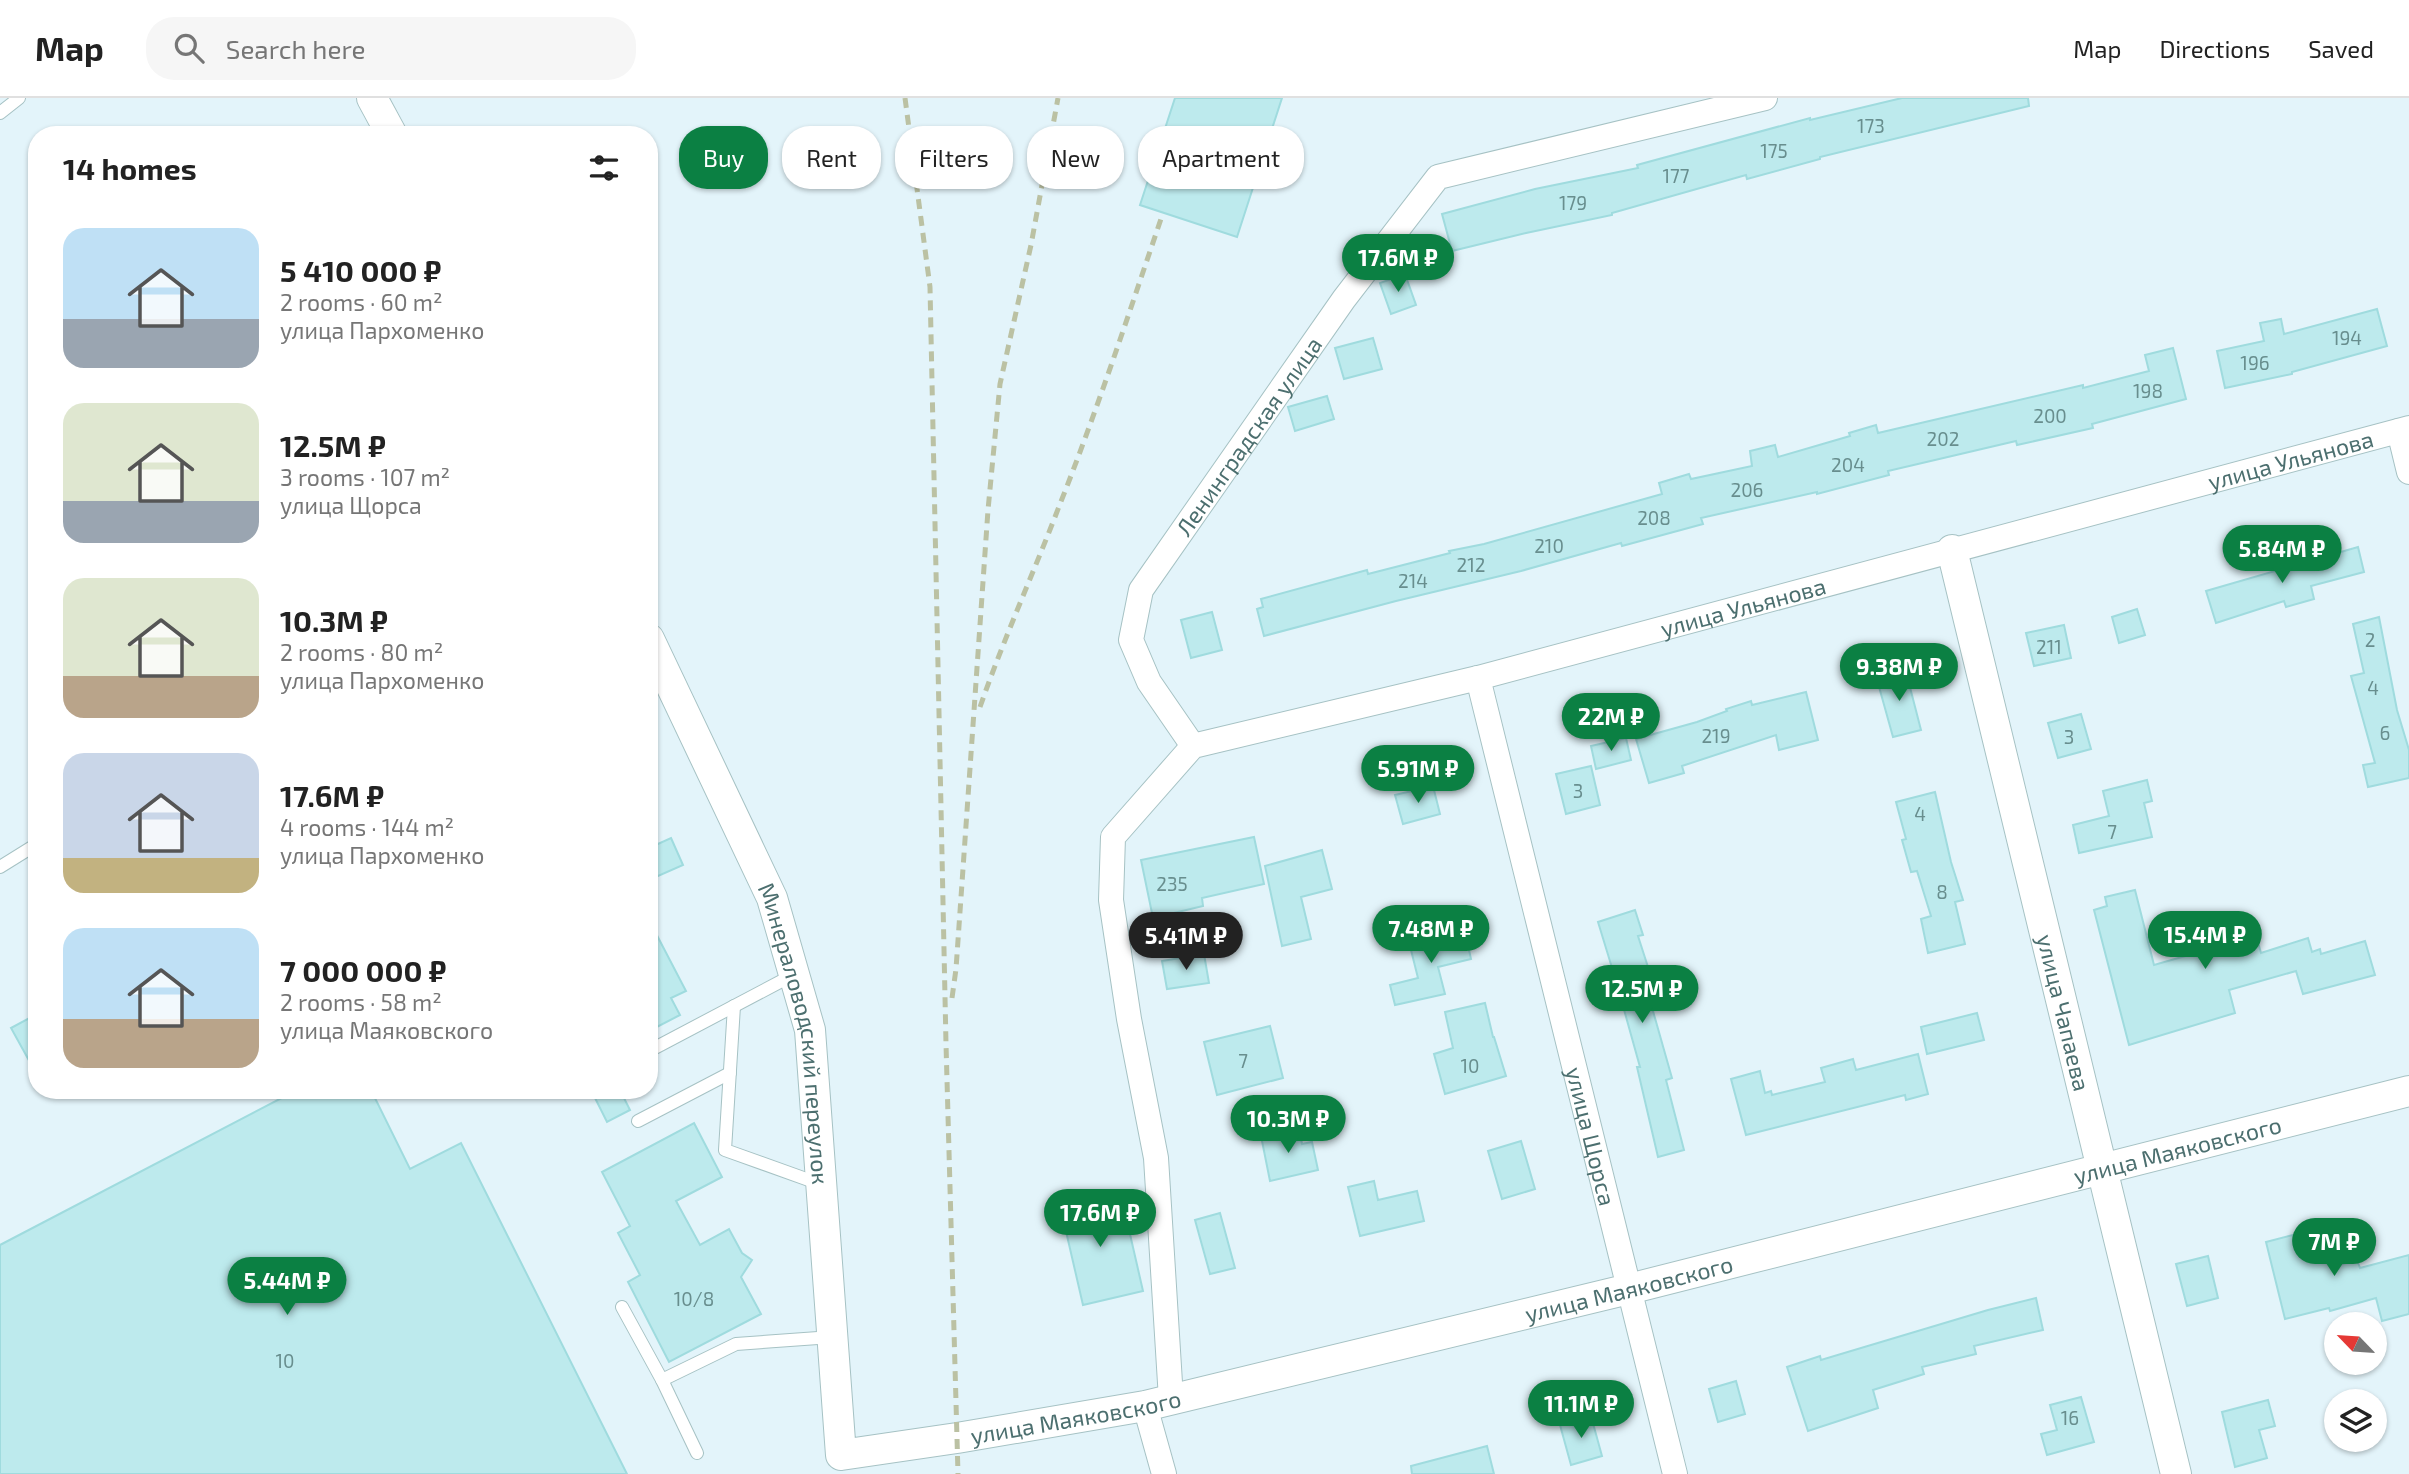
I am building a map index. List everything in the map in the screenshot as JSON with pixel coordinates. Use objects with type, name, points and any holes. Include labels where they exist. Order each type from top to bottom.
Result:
[{"type":"street","points":[[372,98],[387,126]]},
{"type":"street","name":"Ленинградская улица","points":[[1193,746],[1149,682],[1131,640],[1140,590],[1344,299],[1438,177],[1765,98]]},
{"type":"street","points":[[2404,430],[2409,472]]},
{"type":"street","name":"улица Ульянова","points":[[1193,746],[1478,678],[2404,430]]},
{"type":"street","name":"улица Чапаева","points":[[1952,550],[2176,1474]]},
{"type":"street","name":"Минераловодский переулок","points":[[658,658],[772,898],[810,1030],[841,1464]]},
{"type":"street","name":"улица Щорса","points":[[1478,678],[1675,1474]]},
{"type":"street","points":[[1164,1474],[1158,1403],[1156,1158],[1129,1019],[1111,900],[1114,837],[1193,746]]},
{"type":"street","name":"улица Маяковского","points":[[841,1464],[957,1438],[1158,1403],[1629,1289],[2409,1091]]},
{"type":"lane","points":[[0,113],[19,98]]},
{"type":"lane","points":[[0,867],[28,850]]},
{"type":"lane","points":[[658,1046],[793,975]]},
{"type":"lane","points":[[734,1006],[725,1150],[821,1184]]},
{"type":"lane","points":[[638,1121],[730,1073]]},
{"type":"lane","points":[[622,1307],[662,1380],[697,1453]]},
{"type":"lane","points":[[662,1380],[736,1344],[832,1337]]},
{"type":"building","points":[[1175,98],[1282,98],[1273,126],[1166,126]]},
{"type":"building","points":[[1902,98],[2028,98],[2029,106],[1820,157],[1747,179],[1746,175],[1612,215],[1452,251],[1442,214],[1535,189],[1638,168],[1637,165],[1810,118]]},
{"type":"building","points":[[1145,189],[1253,189],[1237,237],[1140,205]]},
{"type":"building","points":[[1405,274],[1416,305],[1391,314],[1380,283]]},
{"type":"building","points":[[2377,309],[2387,346],[2292,374],[2225,388],[2217,351],[2264,341],[2260,323],[2281,319],[2284,334]]},
{"type":"building","points":[[1373,338],[1382,369],[1344,379],[1335,348]]},
{"type":"building","points":[[2173,348],[2186,399],[2092,424],[2093,428],[2017,445],[2016,441],[1888,471],[1889,475],[1817,494],[1701,518],[1703,524],[1622,546],[1621,543],[1264,636],[1257,609],[1263,607],[1261,599],[1367,570],[1368,574],[1450,553],[1449,551],[1484,544],[1662,494],[1659,483],[1689,474],[1691,479],[1752,466],[1750,451],[1775,445],[1778,457],[1850,436],[1849,433],[1876,425],[1878,433],[2149,371],[2145,355]]},
{"type":"building","points":[[1327,396],[1334,419],[1295,431],[1288,407]]},
{"type":"building","points":[[2358,547],[2364,572],[2311,586],[2314,599],[2286,607],[2284,601],[2216,623],[2206,591]]},
{"type":"building","points":[[2137,609],[2145,635],[2119,643],[2112,617]]},
{"type":"building","points":[[1212,612],[1222,650],[1191,658],[1181,620]]},
{"type":"building","points":[[2379,617],[2397,710],[2409,750],[2409,778],[2368,787],[2363,765],[2375,763],[2351,676],[2364,673],[2353,624]]},
{"type":"building","points":[[2064,625],[2071,658],[2034,666],[2026,633]]},
{"type":"building","points":[[1905,668],[1921,730],[1893,737],[1876,676]]},
{"type":"building","points":[[1806,692],[1818,740],[1779,750],[1776,735],[1682,766],[1684,773],[1649,783],[1636,739],[1697,722],[1751,701],[1752,705]]},
{"type":"building","points":[[2081,714],[2091,749],[2058,758],[2048,723]]},
{"type":"building","points":[[1626,738],[1631,760],[1596,769],[1591,746]]},
{"type":"building","points":[[1591,766],[1600,805],[1566,814],[1556,774]]},
{"type":"building","points":[[2147,780],[2152,801],[2144,803],[2152,837],[2079,853],[2073,825],[2109,816],[2103,791]]},
{"type":"building","points":[[1433,786],[1440,814],[1403,824],[1395,795]]},
{"type":"building","points":[[1935,792],[1963,900],[1955,902],[1965,944],[1928,953],[1921,919],[1931,916],[1917,871],[1911,872],[1896,802]]},
{"type":"building","points":[[1254,837],[1264,884],[1202,898],[1203,906],[1153,918],[1141,860]]},
{"type":"building","points":[[671,838],[683,865],[658,876],[658,844]]},
{"type":"building","points":[[1322,850],[1332,889],[1301,897],[1311,939],[1282,946],[1265,866]]},
{"type":"building","points":[[2135,890],[2154,965],[2231,943],[2226,924],[2251,917],[2261,953],[2308,938],[2312,952],[2320,949],[2321,954],[2365,941],[2375,975],[2303,994],[2296,971],[2229,990],[2235,1013],[2129,1045],[2094,910],[2107,906],[2105,897]]},
{"type":"building","points":[[1635,910],[1643,935],[1638,936],[1657,995],[1649,997],[1672,1078],[1666,1080],[1684,1150],[1658,1157],[1637,1067],[1640,1067],[1623,1006],[1620,1006],[1610,972],[1613,971],[1598,922]]},
{"type":"building","points":[[1464,928],[1471,959],[1438,967],[1445,994],[1395,1005],[1390,985],[1418,978],[1409,942]]},
{"type":"building","points":[[658,937],[686,991],[671,998],[680,1015],[658,1026]]},
{"type":"building","points":[[1204,954],[1209,983],[1167,989],[1162,961]]},
{"type":"building","points":[[1485,1003],[1506,1076],[1445,1094],[1434,1054],[1453,1048],[1445,1012]]},
{"type":"building","points":[[1977,1013],[1984,1040],[1927,1054],[1921,1027]]},
{"type":"building","points":[[28,1019],[28,1059],[11,1028]]},
{"type":"building","points":[[1270,1026],[1283,1078],[1217,1095],[1204,1042]]},
{"type":"building","points":[[1918,1054],[1928,1094],[1906,1100],[1905,1095],[1746,1135],[1731,1079],[1760,1071],[1765,1093],[1771,1091],[1772,1095],[1825,1082],[1821,1068],[1853,1059],[1856,1070]]},
{"type":"building","points":[[280,1099],[375,1099],[410,1169],[461,1143],[627,1474],[0,1474],[0,1245]]},
{"type":"building","points":[[596,1099],[624,1099],[630,1110],[607,1122]]},
{"type":"building","points":[[694,1123],[722,1177],[676,1201],[700,1245],[729,1229],[742,1253],[752,1260],[741,1277],[761,1314],[669,1362],[628,1282],[640,1275],[618,1233],[630,1226],[602,1172]]},
{"type":"building","points":[[1299,1128],[1302,1144],[1312,1142],[1318,1170],[1270,1181],[1261,1136]]},
{"type":"building","points":[[1521,1141],[1535,1189],[1502,1199],[1488,1151]]},
{"type":"building","points":[[1374,1181],[1378,1200],[1417,1191],[1424,1221],[1360,1236],[1348,1187]]},
{"type":"building","points":[[1102,1191],[1107,1212],[1124,1208],[1143,1291],[1083,1305],[1059,1201]]},
{"type":"building","points":[[1220,1213],[1235,1268],[1210,1274],[1195,1220]]},
{"type":"building","points":[[2324,1227],[2335,1266],[2357,1260],[2360,1268],[2409,1255],[2409,1314],[2387,1320],[2387,1312],[2380,1312],[2376,1298],[2330,1311],[2329,1308],[2285,1319],[2266,1242]]},
{"type":"building","points":[[2208,1256],[2218,1298],[2187,1306],[2176,1264]]},
{"type":"building","points":[[2036,1298],[2043,1330],[1974,1346],[1976,1354],[1922,1367],[1924,1374],[1873,1390],[1878,1408],[1808,1431],[1787,1367],[1820,1356],[1821,1360]]},
{"type":"building","points":[[1736,1381],[1745,1414],[1718,1422],[1709,1389]]},
{"type":"building","points":[[2081,1397],[2094,1442],[2047,1455],[2041,1434],[2057,1430],[2050,1405]]},
{"type":"building","points":[[2268,1400],[2275,1426],[2259,1430],[2267,1458],[2235,1467],[2222,1412]]},
{"type":"building","points":[[1591,1416],[1602,1456],[1571,1465],[1560,1425]]},
{"type":"building","points":[[1487,1446],[1494,1474],[1412,1474],[1411,1466]]},
{"type":"railway","points":[[905,98],[930,287],[958,1474]]},
{"type":"railway","points":[[952,998],[988,510],[1000,384],[1031,245],[1058,98]]},
{"type":"railway","points":[[980,707],[1087,432],[1163,213]]}]
